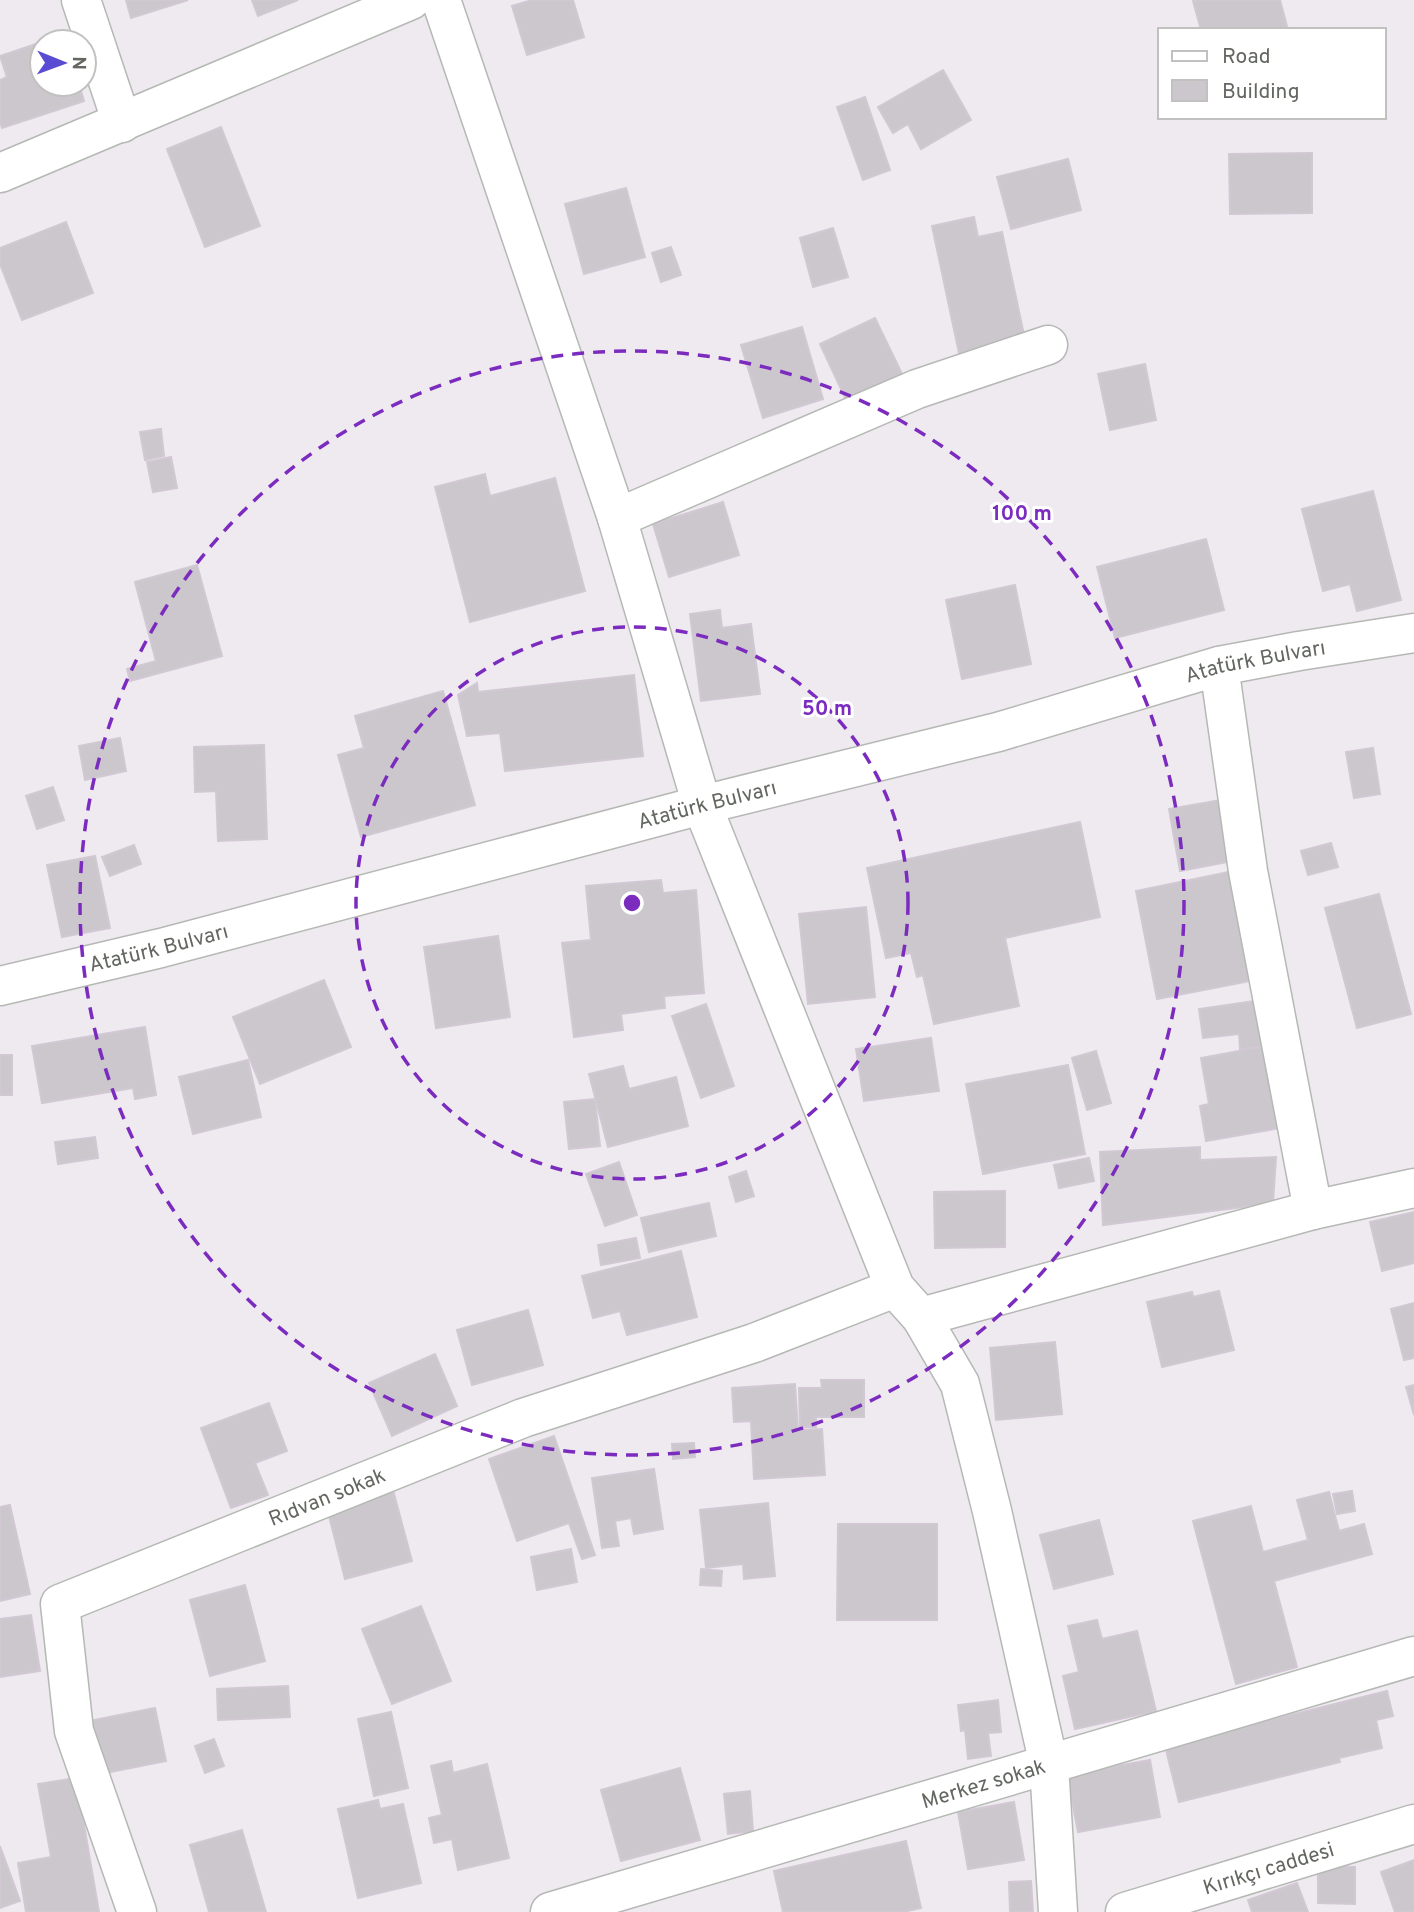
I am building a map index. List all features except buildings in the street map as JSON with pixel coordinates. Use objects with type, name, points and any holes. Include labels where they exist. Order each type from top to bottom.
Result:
[{"type":"street","points":[[81,0],[122,123]]},
{"type":"street","points":[[0,173],[411,0]]},
{"type":"street","points":[[440,0],[617,518],[702,805],[895,1288],[921,1317],[960,1384],[992,1511],[1049,1765],[1058,1912]]},
{"type":"street","points":[[617,518],[917,389],[1048,345]]},
{"type":"street","name":"Atatürk Bulvarı","points":[[0,986],[161,948],[702,805],[998,732],[1219,666],[1414,633]]},
{"type":"street","points":[[1219,666],[1248,871],[1313,1210]]},
{"type":"street","points":[[921,1317],[1313,1210],[1414,1188]]},
{"type":"street","name":"Rıdvan sokak","points":[[137,1912],[74,1731],[60,1604],[523,1418],[754,1343],[895,1288]]},
{"type":"street","name":"Merkez sokak","points":[[551,1912],[1414,1656]]},
{"type":"street","name":"Kırıkçı caddesi","points":[[1125,1912],[1414,1824]]}]
